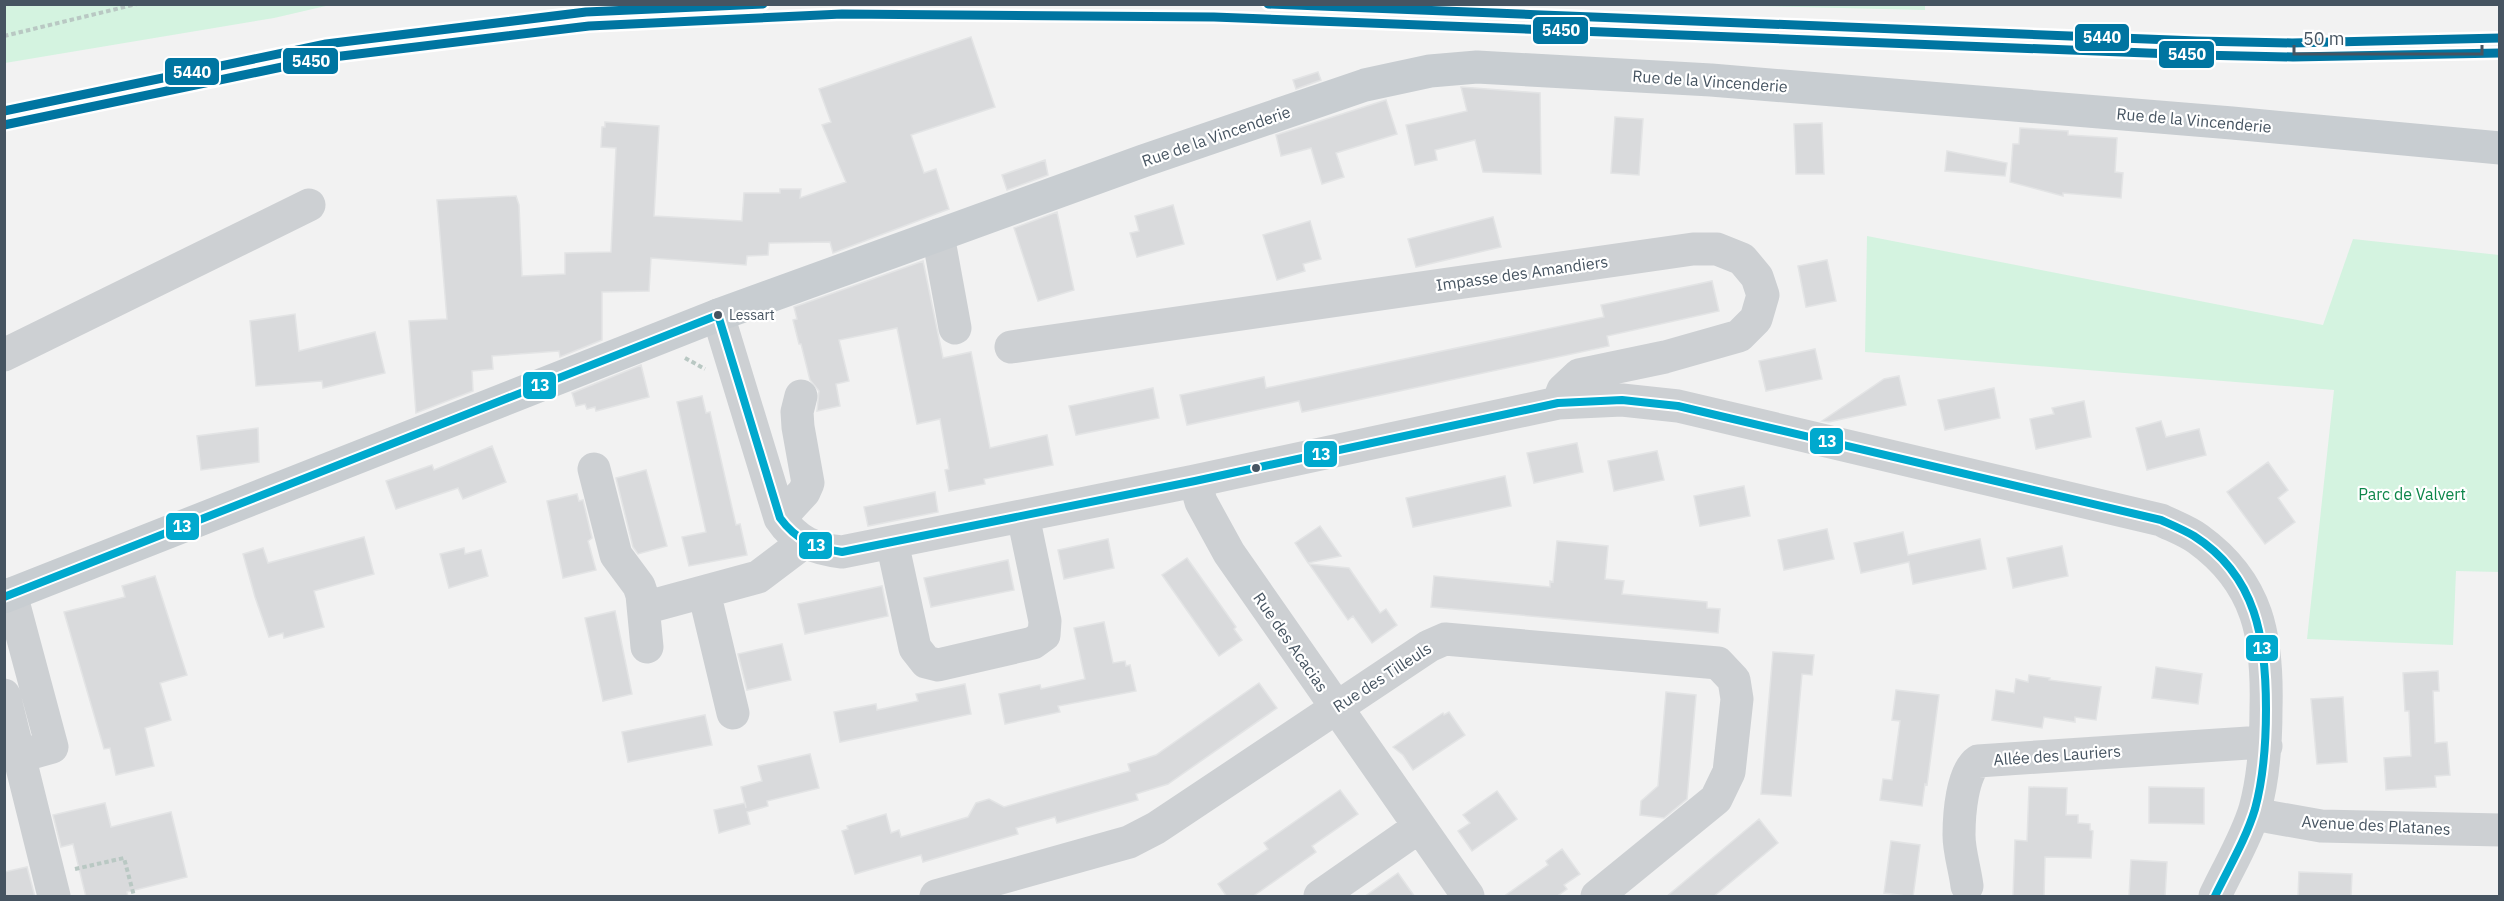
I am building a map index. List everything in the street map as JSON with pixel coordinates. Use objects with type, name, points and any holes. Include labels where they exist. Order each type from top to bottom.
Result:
[{"type":"main road","name":"Rue de la Vincenderie","points":[[8,596],[718,315],[1365,85],[1430,71],[1477,67],[1711,80],[2221,122],[2499,148]]},
{"type":"street","points":[[4,355],[309,205]]},
{"type":"street","points":[[938,235],[955,328]]},
{"type":"street","name":"Impasse des Amandiers","points":[[1011,347],[1693,249],[1717,249],[1742,259],[1757,277],[1763,295],[1756,319],[1740,336],[1665,357],[1579,375],[1563,390],[1558,403]]},
{"type":"street","points":[[718,315],[780,518],[787,529],[803,543],[821,550],[842,552],[1195,482],[1558,403],[1622,400],[1678,406],[2161,520],[2197,538],[2220,558],[2240,582],[2254,609],[2264,637],[2267,692],[2266,746],[2262,781],[2254,812],[2215,897]]},
{"type":"street","points":[[780,518],[804,492],[808,483],[796,412],[801,396]]},
{"type":"street","points":[[594,469],[616,555],[639,586],[644,608],[647,647]]},
{"type":"street","name":"Rue des Acacias","points":[[1195,482],[1201,502],[1218,536],[1468,897]]},
{"type":"street","points":[[892,542],[915,648],[926,662],[938,665],[1033,643],[1044,635],[1045,621],[1023,516]]},
{"type":"street","points":[[644,608],[758,577],[803,543]]},
{"type":"street","points":[[704,592],[733,713]]},
{"type":"street","points":[[8,596],[36,685],[52,747],[20,756]]},
{"type":"street","name":"Rue des Tilleuls","points":[[936,897],[1129,842],[1177,816],[1336,706],[1429,646],[1445,639],[1468,639],[1718,663],[1734,680],[1737,699],[1729,772],[1716,799],[1597,897]]},
{"type":"street","points":[[36,685],[4,695],[51,886]]},
{"type":"street","name":"Allée des Lauriers","points":[[1967,886],[1959,835],[1965,780],[1971,766],[1978,761],[2247,743],[2266,746]]},
{"type":"street","name":"Avenue des Platanes","points":[[2254,812],[2321,826],[2499,830]]},
{"type":"street","points":[[1320,897],[1419,827]]},
{"type":"path","points":[[4,36],[137,4]]},
{"type":"path","points":[[682,357],[711,372]]},
{"type":"path","points":[[51,886],[123,858],[134,897]]},
{"type":"green space","points":[[5,4],[330,5],[274,18],[5,63]]},
{"type":"green space","points":[[1715,4],[1925,4],[1925,10],[1715,5]]},
{"type":"green space","name":"Parc de Valvert","points":[[1867,236],[2323,325],[2353,239],[2499,255],[2499,572],[2456,571],[2453,645],[2307,639],[2334,390],[1865,352]]},
{"type":"building","points":[[971,37],[995,107],[911,135],[924,173],[936,169],[949,209],[833,253],[830,242],[769,243],[768,255],[747,256],[746,265],[651,258],[649,291],[602,292],[602,340],[560,357],[559,351],[492,356],[493,369],[472,371],[473,391],[416,413],[409,321],[447,319],[437,200],[516,196],[519,205],[522,276],[565,274],[565,253],[611,252],[616,148],[601,147],[602,127],[605,127],[605,122],[659,126],[654,216],[742,221],[744,193],[780,193],[780,189],[801,189],[800,198],[846,182],[822,125],[831,122],[819,89]]},
{"type":"building","points":[[1318,72],[1321,80],[1296,89],[1293,80]]},
{"type":"building","points":[[1461,87],[1540,93],[1541,174],[1483,172],[1475,140],[1435,150],[1437,160],[1415,165],[1406,125],[1467,111]]},
{"type":"building","points":[[1386,100],[1397,134],[1336,153],[1344,177],[1322,184],[1311,148],[1281,156],[1276,135]]},
{"type":"building","points":[[1615,117],[1643,119],[1639,175],[1611,173]]},
{"type":"building","points":[[1822,123],[1824,174],[1796,174],[1794,124]]},
{"type":"building","points":[[2020,128],[2068,131],[2068,135],[2117,138],[2115,172],[2123,173],[2121,198],[2063,193],[2063,196],[2010,182],[2013,144],[2019,144]]},
{"type":"building","points":[[1947,151],[2007,163],[2005,176],[1945,171]]},
{"type":"building","points":[[1045,160],[1048,175],[1007,190],[1002,175]]},
{"type":"building","points":[[1173,205],[1184,244],[1137,257],[1130,233],[1139,231],[1135,216]]},
{"type":"building","points":[[1057,212],[1074,290],[1038,301],[1014,228]]},
{"type":"building","points":[[1493,217],[1501,247],[1416,267],[1408,239]]},
{"type":"building","points":[[1310,221],[1321,259],[1303,264],[1305,271],[1277,280],[1263,235]]},
{"type":"building","points":[[1827,260],[1836,301],[1806,307],[1798,266]]},
{"type":"building","points":[[923,261],[943,358],[971,352],[990,448],[1047,435],[1053,465],[984,479],[985,484],[949,491],[945,470],[949,469],[940,419],[917,424],[897,328],[839,340],[849,381],[836,384],[840,406],[817,411],[819,391],[810,380],[801,344],[799,344],[793,320],[797,319],[794,307]]},
{"type":"building","points":[[1712,281],[1719,311],[1607,336],[1609,346],[1302,412],[1299,401],[1187,425],[1180,395],[1264,377],[1266,388],[1604,317],[1601,305]]},
{"type":"building","points":[[295,314],[299,351],[375,332],[385,373],[323,388],[322,381],[256,386],[250,321]]},
{"type":"building","points":[[1815,349],[1822,379],[1766,391],[1759,361]]},
{"type":"building","points":[[641,365],[649,397],[596,411],[595,407],[587,409],[585,404],[576,406],[572,393]]},
{"type":"building","points":[[1899,376],[1906,405],[1829,422],[1822,421],[1884,379]]},
{"type":"building","points":[[1153,388],[1159,418],[1076,435],[1069,406]]},
{"type":"building","points":[[1994,388],[2000,418],[1945,430],[1938,400]]},
{"type":"building","points":[[702,396],[706,413],[710,412],[736,525],[740,524],[747,555],[689,566],[682,537],[706,532],[677,402]]},
{"type":"building","points":[[2084,401],[2091,437],[2036,449],[2030,419],[2054,414],[2052,408]]},
{"type":"building","points":[[2161,421],[2166,437],[2199,429],[2206,455],[2147,470],[2136,428]]},
{"type":"building","points":[[258,428],[259,462],[201,470],[197,436]]},
{"type":"building","points":[[1577,443],[1583,472],[1534,483],[1527,453]]},
{"type":"building","points":[[492,446],[506,482],[463,499],[458,488],[396,509],[386,481],[432,465],[434,470]]},
{"type":"building","points":[[1657,451],[1664,480],[1614,491],[1608,461]]},
{"type":"building","points":[[2268,462],[2288,490],[2278,498],[2295,522],[2265,544],[2227,492]]},
{"type":"building","points":[[646,470],[667,546],[638,554],[633,547],[616,478]]},
{"type":"building","points":[[1505,476],[1511,506],[1413,527],[1406,498]]},
{"type":"building","points":[[1744,486],[1750,516],[1700,526],[1694,496]]},
{"type":"building","points":[[935,492],[938,512],[868,526],[864,507]]},
{"type":"building","points":[[577,494],[579,501],[583,500],[592,538],[588,541],[596,570],[563,578],[547,501]]},
{"type":"building","points":[[1320,526],[1341,556],[1308,563],[1295,543]]},
{"type":"building","points":[[1827,529],[1834,559],[1784,570],[1778,540]]},
{"type":"building","points":[[1903,532],[1908,555],[1980,539],[1986,569],[1913,584],[1909,562],[1861,573],[1854,543]]},
{"type":"building","points":[[364,537],[374,574],[314,591],[324,627],[284,638],[283,633],[269,637],[243,554],[263,548],[268,563]]},
{"type":"building","points":[[1108,539],[1114,568],[1064,579],[1058,550]]},
{"type":"building","points":[[1557,541],[1608,546],[1605,579],[1624,581],[1622,594],[1707,602],[1707,608],[1720,609],[1718,633],[1431,607],[1434,576],[1550,587],[1550,581],[1553,582]]},
{"type":"building","points":[[2062,546],[2068,576],[2013,588],[2007,558]]},
{"type":"building","points":[[464,548],[465,554],[481,550],[488,576],[449,588],[440,554]]},
{"type":"building","points":[[1187,558],[1236,627],[1234,629],[1242,640],[1219,656],[1162,575]]},
{"type":"building","points":[[1008,560],[1014,590],[931,607],[924,578]]},
{"type":"building","points":[[1309,564],[1349,568],[1380,613],[1386,609],[1397,625],[1372,643],[1353,616],[1348,620]]},
{"type":"building","points":[[155,576],[187,675],[160,683],[171,720],[145,728],[154,766],[116,775],[110,748],[104,749],[64,612],[125,597],[122,586]]},
{"type":"building","points":[[882,586],[888,616],[805,634],[798,604]]},
{"type":"building","points":[[615,611],[632,694],[603,701],[585,618]]},
{"type":"building","points":[[1104,622],[1113,663],[1125,661],[1126,666],[1130,665],[1136,691],[1058,706],[1060,712],[1005,724],[999,694],[1040,685],[1041,689],[1085,679],[1074,628]]},
{"type":"building","points":[[782,644],[791,680],[747,690],[738,654]]},
{"type":"building","points":[[1773,652],[1814,655],[1812,675],[1802,674],[1791,796],[1761,794]]},
{"type":"building","points":[[2156,667],[2202,674],[2198,704],[2152,698]]},
{"type":"building","points":[[2438,671],[2439,691],[2433,691],[2435,743],[2447,742],[2450,775],[2435,776],[2436,787],[2386,790],[2384,758],[2411,756],[2409,711],[2405,711],[2403,673]]},
{"type":"building","points":[[2029,675],[2101,687],[2096,720],[2075,717],[2075,722],[2044,717],[2042,728],[1992,720],[1996,690],[2014,693],[2016,679],[2028,682]]},
{"type":"building","points":[[1259,683],[1277,708],[1168,784],[1136,794],[1138,800],[1057,823],[1055,817],[1016,828],[1018,834],[923,862],[921,855],[855,874],[842,831],[848,829],[847,826],[886,814],[891,833],[899,830],[901,837],[968,817],[976,803],[989,799],[1004,807],[1130,771],[1128,764],[1156,755]]},
{"type":"building","points":[[965,684],[971,714],[840,742],[834,712],[876,704],[877,710],[918,701],[916,694]]},
{"type":"building","points":[[1896,690],[1939,695],[1922,806],[1880,800],[1883,779],[1892,780],[1900,721],[1892,720]]},
{"type":"building","points":[[1666,692],[1696,695],[1687,799],[1664,818],[1640,815],[1641,801],[1658,786]]},
{"type":"building","points":[[2343,697],[2347,762],[2317,764],[2311,699]]},
{"type":"building","points":[[1449,712],[1465,735],[1413,770],[1403,755],[1393,747],[1443,713],[1444,715]]},
{"type":"building","points":[[705,715],[712,745],[628,762],[622,732]]},
{"type":"building","points":[[810,754],[819,788],[767,801],[768,806],[747,812],[750,824],[719,833],[714,810],[745,803],[741,787],[762,781],[758,766]]},
{"type":"building","points":[[2029,787],[2067,788],[2066,815],[2078,815],[2078,823],[2090,824],[2090,830],[2093,831],[2091,858],[2045,857],[2044,897],[2013,897],[2015,840],[2027,841]]},
{"type":"building","points":[[2149,787],[2204,788],[2204,824],[2149,823]]},
{"type":"building","points":[[1340,790],[1358,814],[1312,846],[1316,852],[1252,897],[1227,897],[1218,884],[1268,849],[1264,843]]},
{"type":"building","points":[[1497,791],[1517,819],[1472,851],[1458,831],[1470,823],[1463,815]]},
{"type":"building","points":[[105,803],[111,827],[171,812],[187,877],[127,892],[128,897],[86,897],[73,844],[61,847],[53,815]]},
{"type":"building","points":[[1759,819],[1778,843],[1713,897],[1666,897]]},
{"type":"building","points":[[1891,841],[1920,845],[1913,897],[1884,893]]},
{"type":"building","points":[[1562,849],[1580,874],[1564,885],[1567,889],[1556,897],[1503,897],[1548,865],[1546,861]]},
{"type":"building","points":[[2131,860],[2167,862],[2165,897],[2129,897]]},
{"type":"building","points":[[27,867],[35,897],[4,897],[4,872]]},
{"type":"building","points":[[2299,872],[2352,874],[2351,897],[2298,897]]},
{"type":"building","points":[[1398,873],[1415,897],[1364,897]]},
{"type":"transit line","name":"5440","points":[[4,111],[326,44],[586,12],[763,4]]},
{"type":"transit line","name":"5440","points":[[1268,4],[2197,41],[2292,43],[2500,38]]},
{"type":"transit line","name":"5450","points":[[4,125],[325,58],[589,26],[842,14],[1214,17],[2198,55],[2293,57],[2500,53]]},
{"type":"transit line","name":"13","points":[[718,315],[780,518],[786,526],[807,542],[842,552],[1195,481],[1558,403],[1622,400],[1678,406],[2161,520],[2194,536],[2215,552],[2232,570],[2254,612],[2264,658],[2266,734],[2258,797],[2247,831],[2215,896]]},
{"type":"transit line","name":"13","points":[[4,597],[718,315]]},
{"type":"place","name":"Lessart","points":[[718,315]]}]
